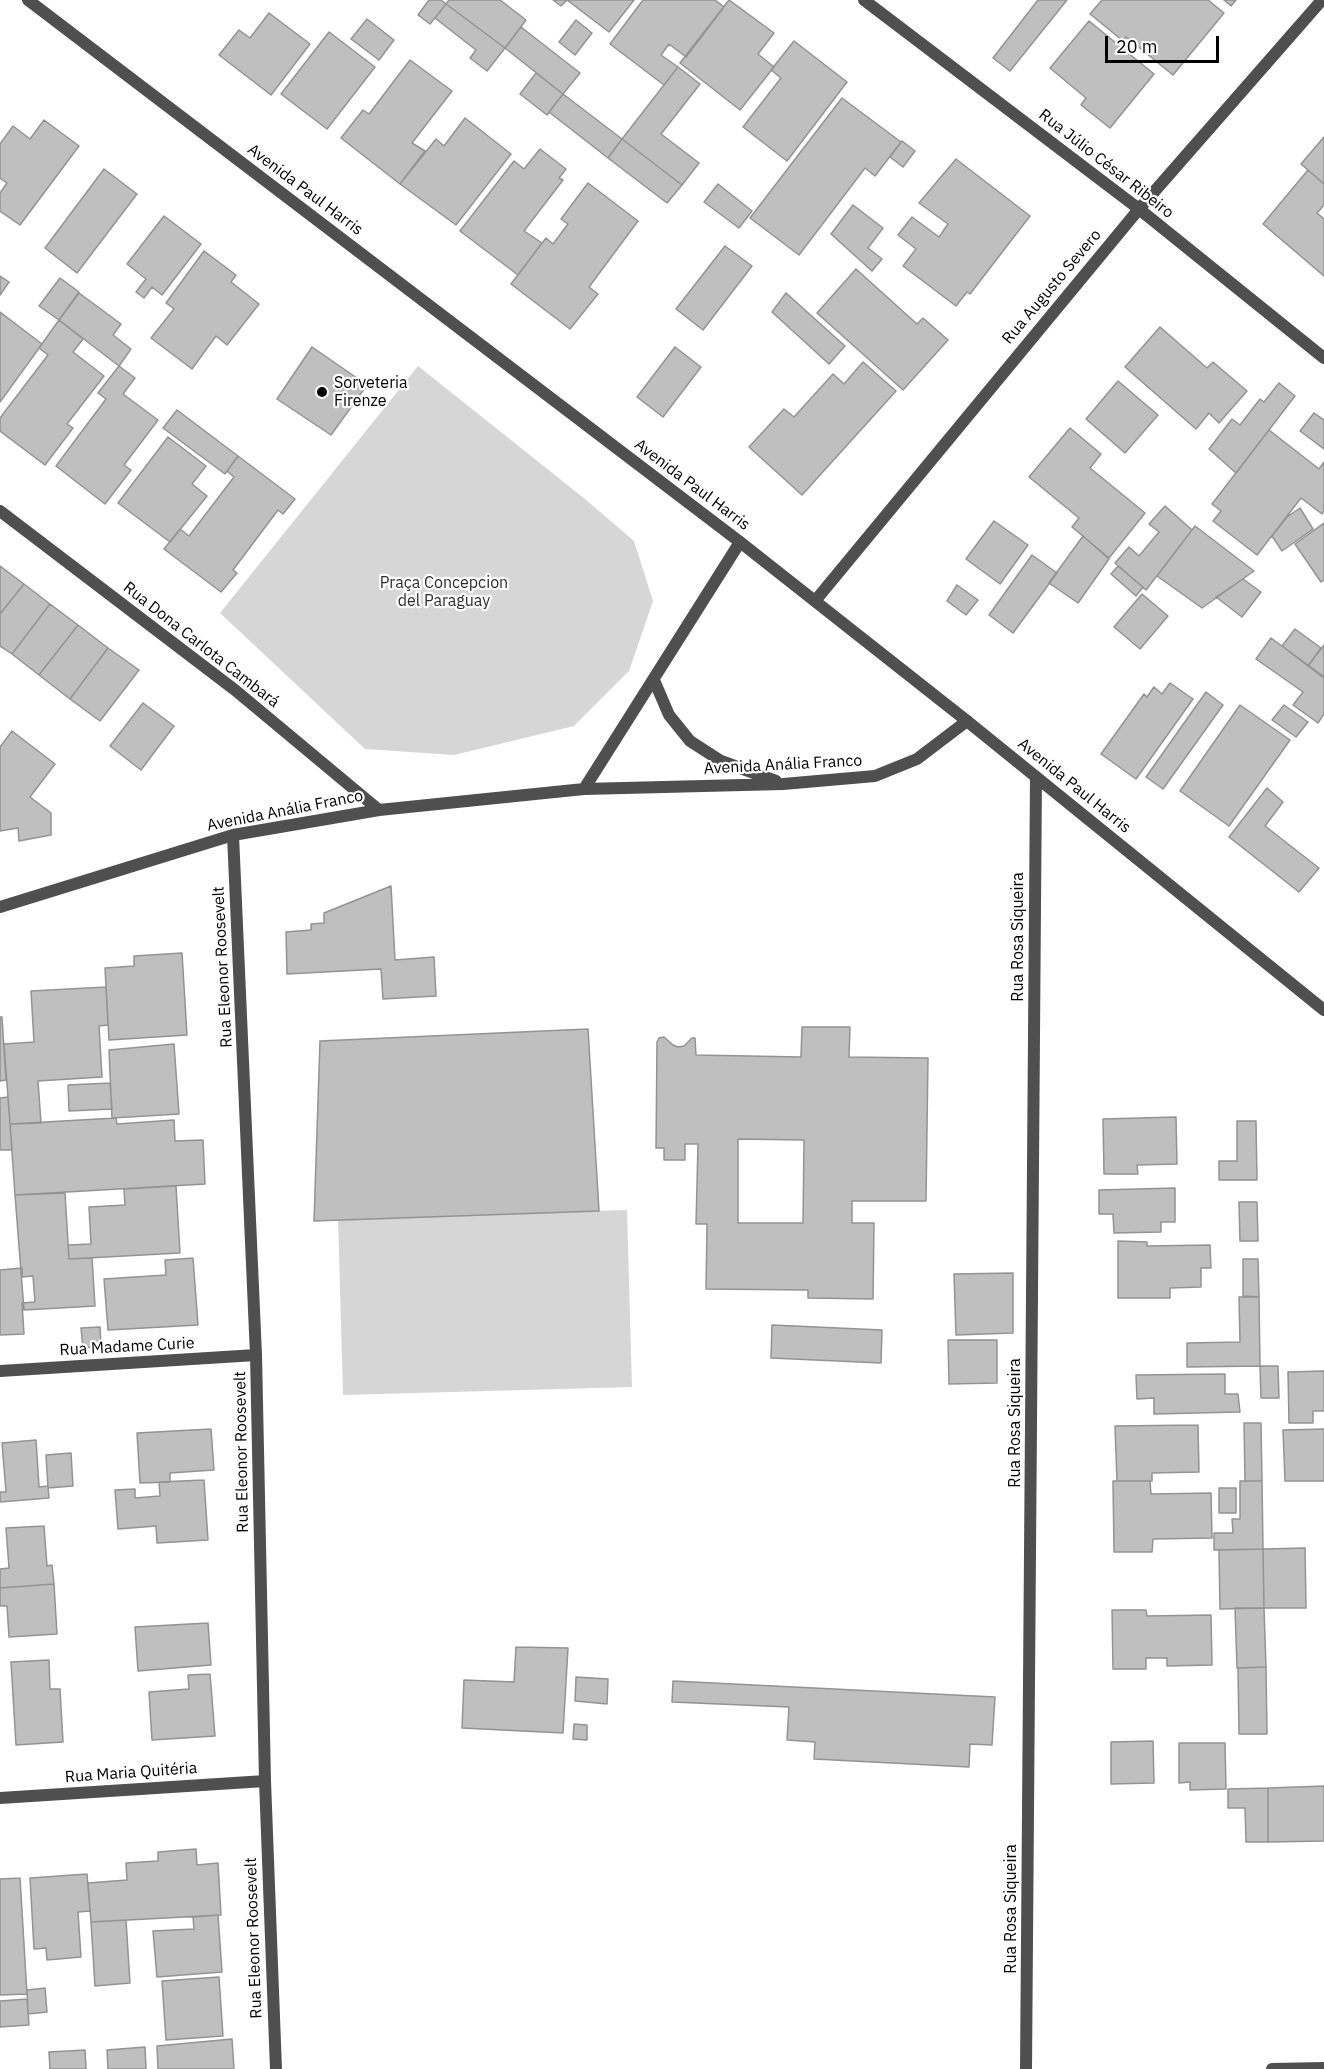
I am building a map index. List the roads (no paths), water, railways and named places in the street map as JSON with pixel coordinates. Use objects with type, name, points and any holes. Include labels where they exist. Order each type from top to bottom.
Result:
[{"type":"street","name":"Avenida Paul Harris","points":[[27,0],[740,542],[967,721],[1324,1011]]},
{"type":"street","name":"Rua Júlio César Ribeiro","points":[[864,0],[1138,209],[1324,358]]},
{"type":"street","name":"Rua Augusto Severo","points":[[814,601],[1138,209],[1322,0]]},
{"type":"street","name":"Rua Dona Carlota Cambará","points":[[0,511],[235,690],[379,810]]},
{"type":"street","points":[[584,789],[740,542]]},
{"type":"street","points":[[654,680],[669,716],[690,741],[721,761],[783,784]]},
{"type":"street","name":"Avenida Anália Franco","points":[[0,907],[233,835],[379,810],[584,789],[783,784],[875,776],[917,759],[967,721]]},
{"type":"street","name":"Rua Rosa Siqueira","points":[[1026,2069],[1036,777]]},
{"type":"street","name":"Rua Eleonor Roosevelt","points":[[233,835],[256,1355],[265,1781],[276,2069]]},
{"type":"street","name":"Rua Madame Curie","points":[[0,1371],[256,1355]]},
{"type":"street","name":"Rua Maria Quitéria","points":[[0,1798],[265,1781]]},
{"type":"street","points":[[1272,2069],[1324,2068]]},
{"type":"place","name":"Sorveteria Firenze","points":[[322,392]]},
{"type":"park label","name":"Praça Concepcion del Paraguay","points":[[444,592]]}]
